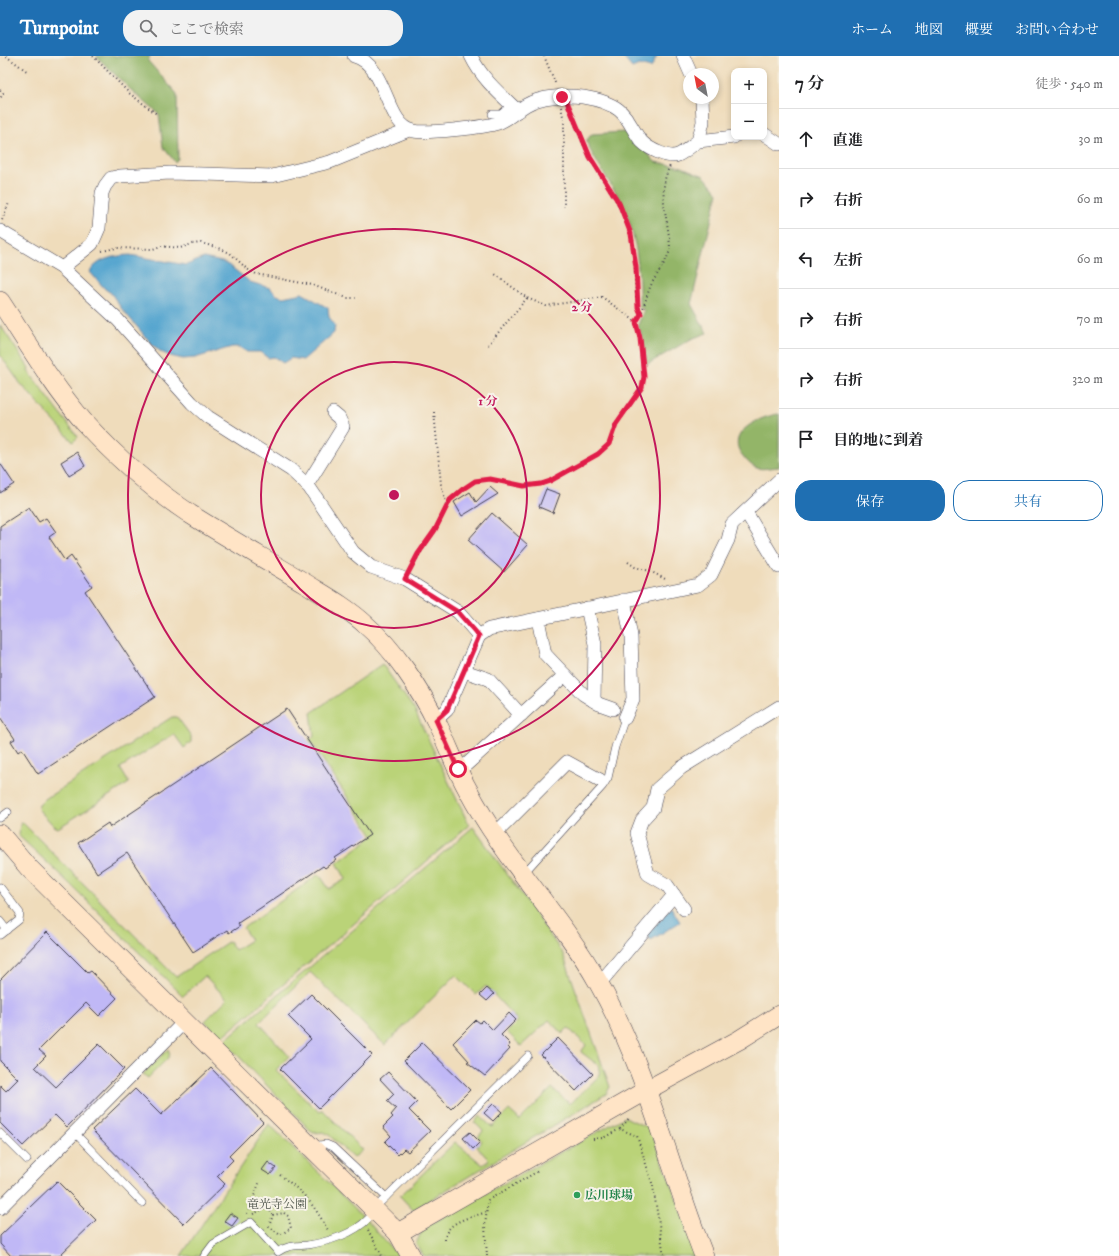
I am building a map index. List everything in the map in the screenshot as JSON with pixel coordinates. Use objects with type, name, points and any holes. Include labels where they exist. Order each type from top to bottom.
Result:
[{"type":"street","points":[[354,56],[361,58],[372,67],[390,105],[404,128],[414,132],[463,129],[498,123],[515,108],[546,98],[582,97],[608,103],[620,110],[630,121],[642,142],[670,156],[678,155],[698,141],[731,137]]},
{"type":"street","points":[[471,56],[476,68],[490,86],[515,108]]},
{"type":"street","points":[[683,56],[689,68]]},
{"type":"street","points":[[698,141],[703,122],[702,104]]},
{"type":"street","points":[[62,268],[92,244],[98,228],[105,186],[111,178],[120,176],[170,173],[272,176],[330,162],[409,130]]},
{"type":"street","points":[[767,136],[779,144]]},
{"type":"street","points":[[0,231],[62,268],[118,320],[192,403],[208,417],[291,470],[307,485],[324,507],[353,552],[370,567],[405,579],[458,612],[479,636]]},
{"type":"street","points":[[0,301],[55,385],[79,415],[131,470],[188,513],[330,598],[366,625],[389,650],[418,689],[436,720],[467,789],[494,834],[566,931],[599,984],[622,1030],[647,1090],[704,1256]]},
{"type":"street","points":[[307,485],[343,427],[340,418],[333,413]]},
{"type":"street","points":[[436,720],[447,710],[479,636],[489,629],[698,584],[711,575],[728,540],[732,524],[779,480]]},
{"type":"street","points":[[746,512],[779,567]]},
{"type":"street","points":[[624,600],[631,636],[633,699],[626,715]]},
{"type":"street","points":[[587,608],[595,644],[594,701]]},
{"type":"street","points":[[538,619],[545,654],[583,694],[594,701],[613,709]]},
{"type":"street","points":[[464,671],[488,679],[521,715]]},
{"type":"street","points":[[458,769],[467,764],[565,675]]},
{"type":"street","points":[[684,909],[667,886],[648,874],[637,833],[642,820],[653,808],[657,789],[681,768],[779,707]]},
{"type":"street","points":[[494,834],[567,762],[600,780]]},
{"type":"street","points":[[1,838],[29,868],[309,1146],[373,1212],[398,1233],[411,1256]]},
{"type":"street","points":[[599,984],[674,895]]},
{"type":"street","points":[[398,1233],[647,1090],[739,1040],[779,1015]]},
{"type":"street","points":[[0,1208],[184,1022]]},
{"type":"lane","points":[[492,114],[501,114],[515,108]]},
{"type":"lane","points":[[524,873],[603,786],[608,778],[615,747],[626,715],[613,709]]},
{"type":"lane","points":[[0,818],[8,812]]},
{"type":"lane","points":[[0,887],[20,912],[19,920],[0,935]]},
{"type":"lane","points":[[0,921],[7,930]]},
{"type":"lane","points":[[204,1256],[213,1244],[251,1222],[278,1252],[288,1246],[334,1239],[373,1212],[528,1056]]},
{"type":"lane","points":[[0,1133],[27,1160]]},
{"type":"lane","points":[[75,1133],[142,1203]]},
{"type":"path","points":[[6,56],[28,72]]},
{"type":"path","points":[[93,56],[129,93],[158,115]]},
{"type":"path","points":[[544,56],[590,157],[619,203],[631,234],[636,267],[638,307],[641,314]]},
{"type":"path","points":[[0,90],[3,93],[0,99]]},
{"type":"path","points":[[562,97],[564,120],[564,207]]},
{"type":"path","points":[[636,322],[641,314],[646,294],[671,250],[663,187],[665,175],[678,155]]},
{"type":"path","points":[[0,223],[9,206],[9,203]]},
{"type":"path","points":[[88,248],[103,251],[116,248],[153,249],[161,246],[180,248],[201,243],[230,253],[246,269],[256,274],[312,285],[347,298],[356,298]]},
{"type":"path","points":[[405,579],[418,554],[435,530],[450,500],[475,481],[490,479],[524,486],[541,484],[550,481],[598,454],[609,444],[616,424],[642,387],[644,377],[640,338],[636,322],[602,298],[546,306],[527,298],[495,274]]},
{"type":"path","points":[[488,345],[527,298]]},
{"type":"path","points":[[434,412],[441,484],[447,506]]},
{"type":"path","points":[[628,562],[635,567],[650,571],[672,583],[677,589]]},
{"type":"path","points":[[587,1142],[593,1139],[603,1138],[620,1129],[632,1115]]},
{"type":"path","points":[[620,1129],[637,1136],[653,1186],[664,1256]]},
{"type":"path","points":[[488,1256],[485,1233],[488,1200],[536,1173],[541,1167]]},
{"type":"path","points":[[280,1175],[300,1189],[309,1200],[334,1239]]},
{"type":"path","points":[[260,1182],[245,1219],[266,1208],[269,1209],[273,1215]]},
{"type":"path","points":[[373,1212],[382,1256]]},
{"type":"path","points":[[445,1240],[445,1234],[452,1225],[486,1212]]},
{"type":"path","points":[[287,1214],[291,1228],[284,1231],[283,1234],[278,1234],[269,1226],[273,1215],[287,1214]]},
{"type":"green space","points":[[96,56],[150,56],[148,61],[177,94],[178,159],[175,162],[163,147],[159,114],[132,91]]},
{"type":"green space","points":[[624,132],[640,144],[655,162],[682,167],[704,176],[718,193],[691,304],[707,333],[691,339],[646,365],[643,340],[638,325],[644,310],[639,306],[639,278],[634,238],[620,200],[586,141],[592,134]]},
{"type":"green space","points":[[0,325],[29,368],[28,371],[78,437],[73,442],[20,383],[0,355]]},
{"type":"green space","points":[[779,414],[779,467],[762,469],[757,468],[749,463],[743,456],[738,448],[738,440],[741,433],[754,422],[771,415]]},
{"type":"green space","points":[[382,664],[414,709],[469,825],[221,1038],[205,1021],[227,999],[205,976],[183,996],[70,884],[18,835],[21,821],[176,977],[229,941],[235,950],[251,940],[243,928],[319,874],[329,889],[346,879],[337,863],[373,836],[309,739],[314,736],[311,713]]},
{"type":"green space","points":[[172,717],[177,717],[191,736],[191,742],[184,748],[174,734],[120,768],[129,783],[58,828],[54,826],[38,809],[39,805],[45,799]]},
{"type":"green space","points":[[473,827],[563,954],[610,1087],[606,1094],[413,1210],[400,1196],[455,1142],[483,1165],[489,1160],[477,1147],[482,1141],[478,1137],[483,1131],[474,1122],[480,1116],[492,1127],[509,1110],[520,1120],[552,1088],[570,1104],[600,1075],[598,1065],[581,1052],[586,1045],[568,1028],[562,1034],[549,1020],[521,1046],[507,1032],[518,1021],[486,986],[476,995],[456,975],[385,1045],[310,972],[259,1023],[289,1056],[276,1070],[318,1111],[323,1110],[363,1150],[353,1158],[329,1135],[324,1132],[313,1133],[224,1041]]},
{"type":"green space","points":[[168,1049],[170,1054],[168,1058],[148,1078],[143,1074]]},
{"type":"green space","name":"広川球場","points":[[625,1117],[644,1126],[649,1125],[698,1256],[424,1256],[416,1244],[423,1228]]},
{"type":"green space","name":"竜光寺公園","points":[[269,1124],[364,1217],[398,1256],[181,1256]]},
{"type":"water","points":[[622,56],[657,56],[651,68],[639,65],[632,68]]},
{"type":"water","points":[[130,255],[186,265],[204,258],[222,262],[230,266],[250,282],[270,288],[277,295],[283,297],[302,293],[328,308],[329,317],[335,325],[334,333],[303,360],[291,358],[283,363],[274,357],[268,358],[260,352],[247,352],[239,347],[232,347],[195,358],[183,359],[170,356],[161,352],[151,343],[121,308],[111,293],[105,289],[90,272],[93,267],[102,261],[113,257]]},
{"type":"water","points":[[671,907],[680,922],[651,940],[647,935]]},
{"type":"building","points":[[77,452],[85,466],[69,476],[61,462]]},
{"type":"building","points":[[0,463],[14,484],[0,493]]},
{"type":"building","points":[[490,487],[498,494],[462,516],[454,502],[470,492],[476,502]]},
{"type":"building","points":[[546,489],[560,494],[553,513],[539,507]]},
{"type":"building","points":[[29,507],[39,522],[46,518],[56,532],[49,537],[65,561],[71,556],[92,586],[85,591],[155,697],[38,774],[22,749],[18,752],[11,741],[15,739],[0,717],[0,526]]},
{"type":"building","points":[[492,513],[528,545],[504,572],[468,540]]},
{"type":"building","points":[[287,709],[370,835],[335,858],[336,860],[325,868],[323,866],[238,923],[240,926],[229,933],[227,930],[193,952],[127,853],[97,873],[78,843],[108,823],[110,827]]},
{"type":"building","points":[[47,932],[88,973],[91,971],[117,998],[99,1016],[86,1003],[39,1050],[46,1056],[35,1067],[56,1087],[99,1044],[124,1069],[67,1127],[55,1115],[23,1146],[0,1123],[0,1085],[6,1091],[18,1079],[0,1061],[0,980]]},
{"type":"building","points":[[487,988],[494,994],[487,1001],[480,995]]},
{"type":"building","points":[[311,994],[372,1055],[319,1108],[280,1069],[311,1039],[288,1016]]},
{"type":"building","points":[[509,1013],[516,1020],[501,1035],[510,1044],[508,1047],[510,1049],[485,1076],[467,1062],[469,1061],[453,1043],[476,1020],[480,1023],[483,1020],[493,1030]]},
{"type":"building","points":[[558,1038],[593,1074],[576,1091],[541,1055]]},
{"type":"building","points":[[422,1043],[470,1090],[451,1109],[404,1061]]},
{"type":"building","points":[[211,1068],[263,1122],[229,1156],[233,1160],[217,1176],[225,1184],[184,1224],[92,1130],[135,1089],[161,1115]]},
{"type":"building","points":[[388,1072],[417,1102],[409,1110],[430,1131],[408,1152],[404,1149],[398,1155],[385,1142],[391,1136],[383,1127],[393,1117],[391,1115],[396,1109],[387,1101],[394,1094],[380,1079]]},
{"type":"building","points":[[493,1104],[502,1112],[493,1121],[484,1113]]},
{"type":"building","points":[[470,1132],[480,1142],[473,1149],[463,1138]]},
{"type":"building","points":[[268,1162],[276,1168],[270,1175],[262,1170]]},
{"type":"building","points":[[57,1181],[96,1220],[59,1256],[11,1256],[0,1244],[0,1236]]},
{"type":"building","points":[[230,1213],[238,1218],[232,1226],[224,1221]]},
{"type":"place","name":"広川球場","points":[[577,1195]]},
{"type":"route","points":[[458,769],[436,720],[447,710],[479,636],[458,612],[405,579],[418,554],[435,530],[450,500],[463,489],[475,481],[490,479],[524,486],[541,484],[550,481],[598,454],[609,444],[616,424],[642,387],[644,377],[640,338],[636,322],[640,318],[641,314],[638,307],[636,267],[631,234],[619,203],[590,157],[572,117],[565,97],[562,97]]}]
